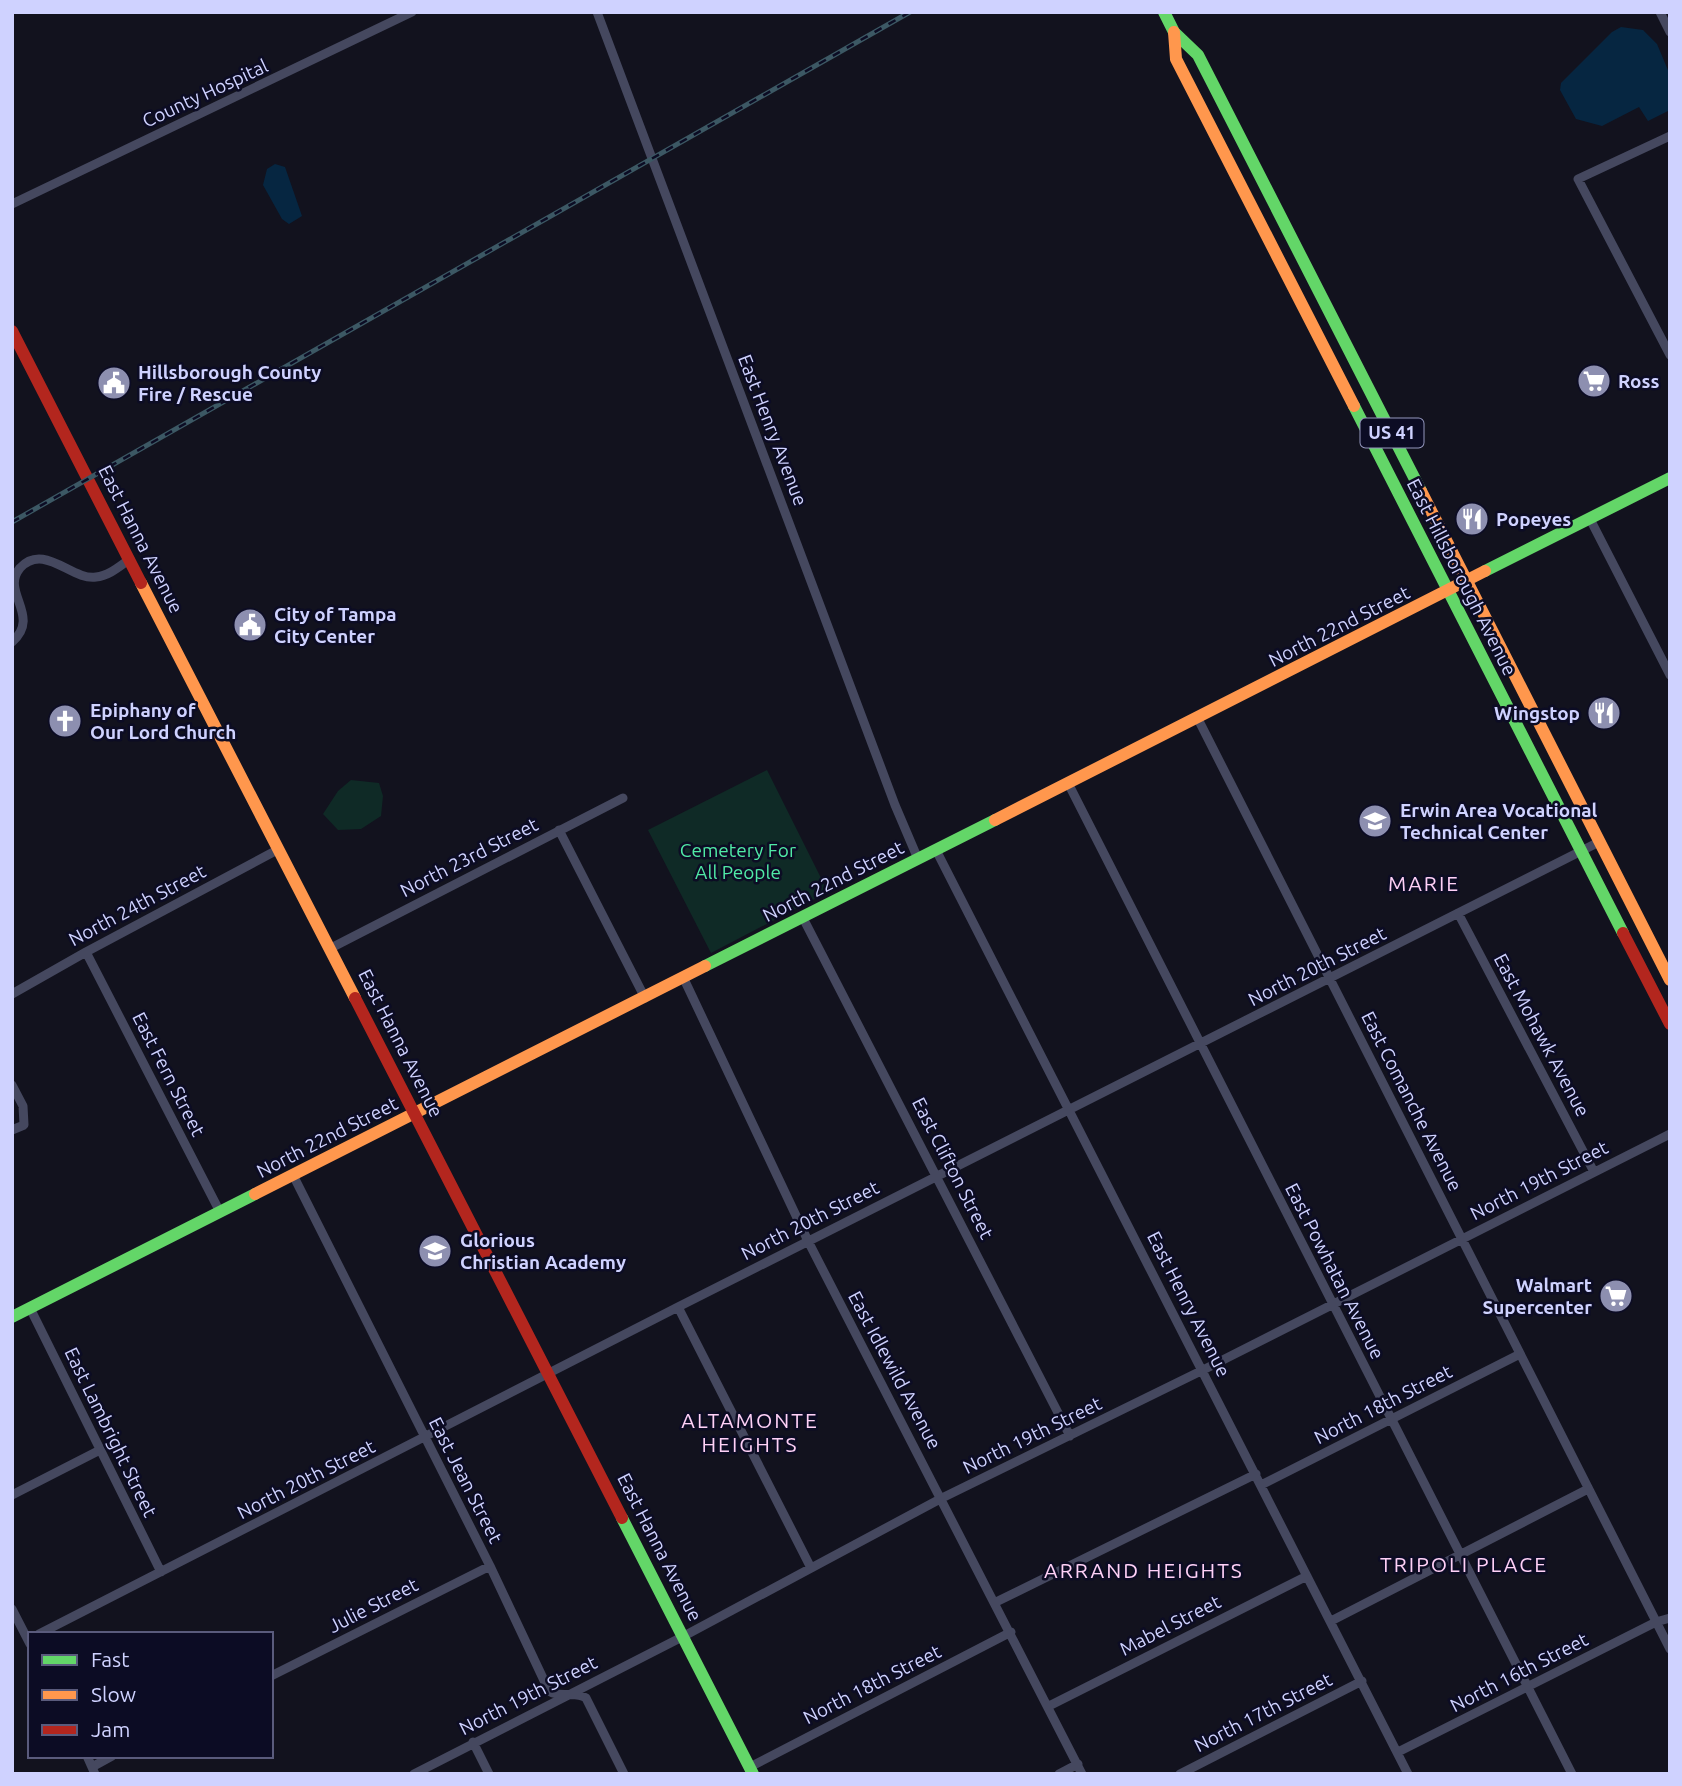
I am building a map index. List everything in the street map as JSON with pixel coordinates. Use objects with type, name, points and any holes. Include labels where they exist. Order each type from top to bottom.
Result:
[{"type":"street","name":"County Hospital","points":[[12,204],[412,12]]},
{"type":"street","name":"East Henry Avenue","points":[[597,12],[895,805],[918,859]]},
{"type":"street","name":"East Hillsborough Avenue","points":[[1164,12],[1174,32],[1198,55],[1670,980]]},
{"type":"street","points":[[1660,12],[1670,32]]},
{"type":"street","name":"East Hillsborough Avenue","points":[[1174,32],[1176,59],[1580,853],[1670,1024]]},
{"type":"street","points":[[1670,136],[1578,179],[1670,355]]},
{"type":"street","name":"East Hanna Avenue","points":[[12,331],[752,1770]]},
{"type":"street","name":"North 22nd Street","points":[[12,1317],[1670,478]]},
{"type":"street","points":[[1590,519],[1670,675]]},
{"type":"street","points":[[12,642],[21,635],[24,626],[22,609],[13,589],[13,582],[20,568],[33,561],[52,560],[66,569],[93,578],[106,575],[130,559]]},
{"type":"street","name":"East Comanche Avenue","points":[[1198,719],[1670,1649]]},
{"type":"street","name":"East Powhatan Avenue","points":[[1068,783],[1572,1774]]},
{"type":"street","name":"North 23rd Street","points":[[331,948],[623,798]]},
{"type":"street","points":[[559,830],[645,998]]},
{"type":"street","name":"North 20th Street","points":[[43,1632],[808,1241],[1599,842]]},
{"type":"street","name":"North 24th Street","points":[[12,994],[279,849]]},
{"type":"street","name":"East Henry Avenue","points":[[936,850],[1408,1774]]},
{"type":"street","name":"East Mohawk Avenue","points":[[1458,913],[1594,1172]]},
{"type":"street","name":"East Clifton Street","points":[[803,918],[1070,1436]]},
{"type":"street","name":"East Fern Street","points":[[86,952],[220,1212]]},
{"type":"street","name":"East Idlewild Avenue","points":[[684,979],[808,1241],[996,1602],[1082,1774]]},
{"type":"street","points":[[12,1085],[23,1106],[24,1125],[12,1130]]},
{"type":"street","name":"North 19th Street","points":[[414,1774],[684,1636],[942,1498],[1203,1370],[1670,1134]]},
{"type":"street","name":"East Jean Street","points":[[293,1175],[490,1566],[549,1691],[553,1694],[582,1695],[586,1698],[624,1774]]},
{"type":"street","points":[[678,1307],[811,1568]]},
{"type":"street","name":"East Lambright Street","points":[[30,1308],[161,1572]]},
{"type":"street","name":"North 18th Street","points":[[1261,1485],[1520,1354]]},
{"type":"street","points":[[12,1495],[100,1450]]},
{"type":"street","points":[[996,1602],[1256,1474]]},
{"type":"street","points":[[1331,1620],[1588,1489]]},
{"type":"street","name":"Julie Street","points":[[273,1675],[490,1566]]},
{"type":"street","name":"Mabel Street","points":[[1049,1706],[1307,1576]]},
{"type":"street","points":[[12,1609],[28,1639]]},
{"type":"street","name":"North 16th Street","points":[[1398,1752],[1656,1622],[1670,1618]]},
{"type":"street","name":"North 18th Street","points":[[752,1770],[1011,1632]]},
{"type":"street","name":"North 17th Street","points":[[1180,1774],[1362,1681]]},
{"type":"street","points":[[473,1742],[489,1774]]},
{"type":"street","points":[[94,1770],[109,1758]]},
{"type":"street","points":[[1059,1774],[1077,1764]]},
{"type":"green space","name":"Cemetery For All People","points":[[767,770],[828,892],[711,953],[648,830]]},
{"type":"green space","points":[[351,780],[379,783],[383,796],[381,816],[361,829],[338,830],[323,814],[338,791]]},
{"type":"water","points":[[1621,27],[1643,30],[1657,44],[1670,75],[1670,110],[1648,121],[1639,107],[1602,126],[1576,119],[1560,90],[1561,83],[1612,32]]},
{"type":"water","points":[[275,164],[285,167],[302,216],[289,224],[282,219],[263,185],[267,169]]},
{"type":"railway","points":[[12,522],[910,12]]},
{"type":"traffic: fast","points":[[1164,12],[1174,32],[1198,55],[1421,491]]},
{"type":"traffic: fast","points":[[1354,406],[1623,933]]},
{"type":"traffic: fast","points":[[1485,571],[1670,478]]},
{"type":"traffic: fast","points":[[705,966],[995,820]]},
{"type":"traffic: fast","points":[[12,1317],[255,1194]]},
{"type":"traffic: fast","points":[[622,1518],[753,1774]]},
{"type":"traffic: slow","points":[[1174,32],[1176,59],[1354,406]]},
{"type":"traffic: slow","points":[[1421,491],[1670,980]]},
{"type":"traffic: slow","points":[[995,820],[1485,571]]},
{"type":"traffic: slow","points":[[141,583],[355,998]]},
{"type":"traffic: slow","points":[[255,1194],[705,966]]},
{"type":"traffic: jam","points":[[12,331],[141,583]]},
{"type":"traffic: jam","points":[[1623,933],[1670,1024]]},
{"type":"traffic: jam","points":[[355,998],[622,1518]]},
{"type":"place","name":"Ross","points":[[1594,381]]},
{"type":"place","name":"Hillsborough County Fire / Rescue","points":[[114,383]]},
{"type":"place","name":"Popeyes","points":[[1472,519]]},
{"type":"place","name":"City of Tampa City Center","points":[[250,625]]},
{"type":"place","name":"Wingstop","points":[[1604,713]]},
{"type":"place","name":"Epiphany of Our Lord Church","points":[[65,721]]},
{"type":"place","name":"Erwin Area Vocational Technical Center","points":[[1375,821]]},
{"type":"place","name":"Glorious Christian Academy","points":[[435,1251]]},
{"type":"place","name":"Walmart Supercenter","points":[[1616,1296]]},
{"type":"district","name":"MARIE","points":[[1424,884]]},
{"type":"district","name":"ALTAMONTE HEIGHTS","points":[[750,1433]]},
{"type":"district","name":"TRIPOLI PLACE","points":[[1464,1565]]},
{"type":"district","name":"ARRAND HEIGHTS","points":[[1144,1571]]}]
